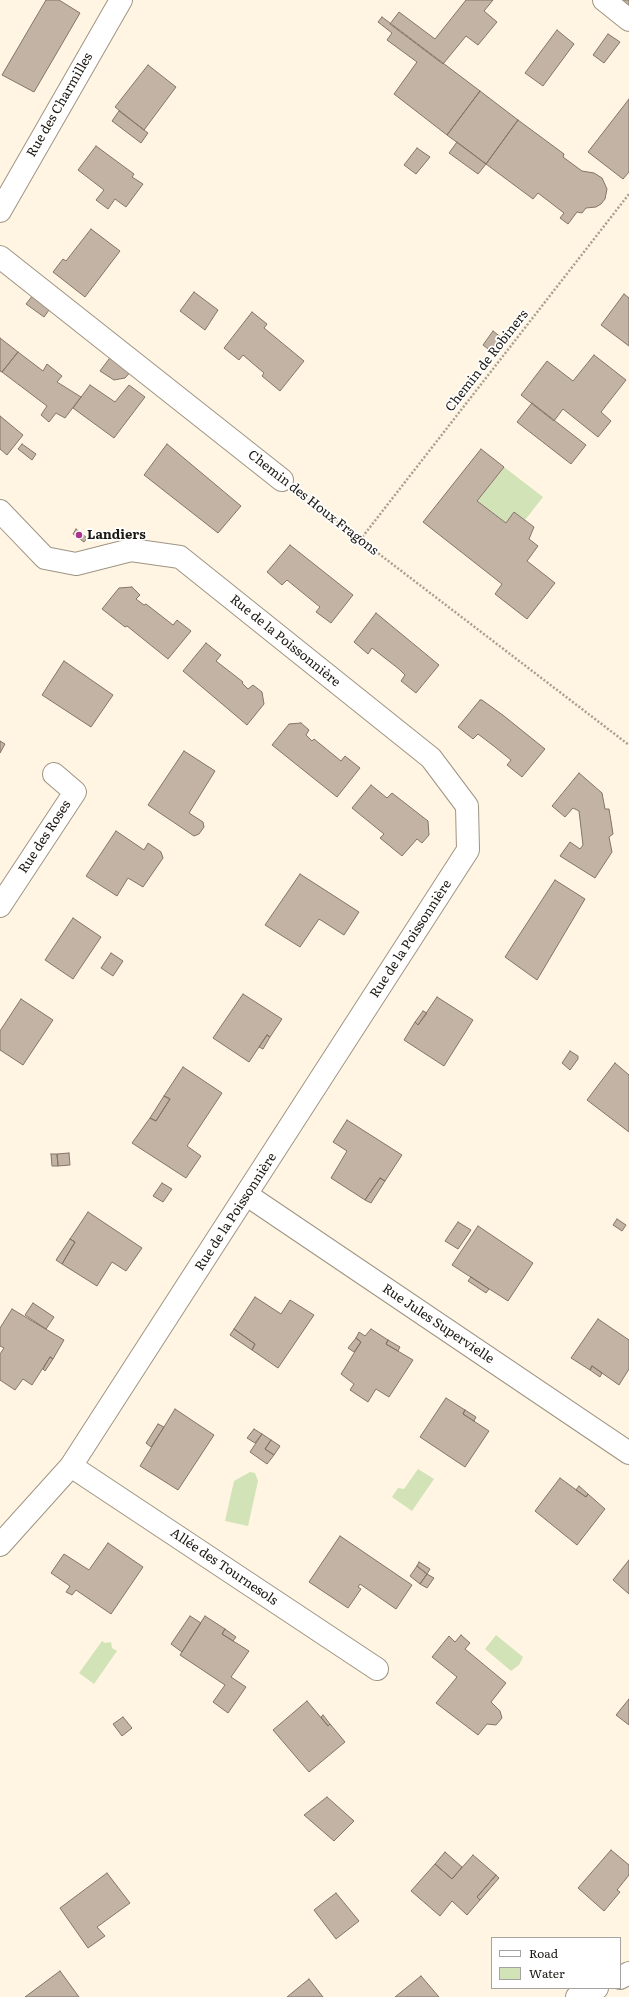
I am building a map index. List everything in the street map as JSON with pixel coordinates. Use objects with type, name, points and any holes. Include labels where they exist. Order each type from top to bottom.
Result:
[{"type":"street","name":"Rue des Charmilles","points":[[0,211],[121,0]]},
{"type":"street","points":[[604,0],[629,20]]},
{"type":"street","name":"Chemin des Houx Fragons","points":[[0,256],[282,480]]},
{"type":"street","name":"Rue de la Poissonnière","points":[[0,511],[45,558],[76,564],[131,550],[180,557],[431,758],[466,806],[468,850],[71,1466],[0,1545]]},
{"type":"street","name":"Rue des Roses","points":[[0,906],[75,792],[54,774]]},
{"type":"street","name":"Rue Jules Supervielle","points":[[247,1195],[629,1453]]},
{"type":"street","name":"Allée des Tournesols","points":[[71,1466],[376,1669]]},
{"type":"street","points":[[577,1997],[595,1989]]},
{"type":"path","name":"Chemin de Robiners","points":[[360,540],[629,194]]},
{"type":"path","name":"Chemin des Houx Fragons","points":[[282,480],[629,745]]},
{"type":"water","points":[[504,467],[543,497],[525,520],[514,512],[506,523],[477,501]]},
{"type":"water","points":[[418,1469],[434,1479],[412,1511],[392,1497],[398,1488],[404,1489]]},
{"type":"water","points":[[250,1472],[255,1473],[258,1481],[248,1526],[225,1521],[234,1481]]},
{"type":"water","points":[[496,1635],[523,1657],[519,1665],[511,1671],[485,1649]]},
{"type":"water","points":[[102,1641],[105,1643],[111,1642],[112,1648],[117,1651],[94,1684],[79,1673]]},
{"type":"building","points":[[46,0],[59,0],[80,13],[34,92],[2,75]]},
{"type":"building","points":[[466,0],[493,0],[484,11],[497,22],[478,45],[466,36],[443,64],[390,24],[399,12],[435,39]]},
{"type":"building","points":[[618,0],[629,0],[629,4],[627,7]]},
{"type":"building","points":[[382,17],[480,91],[447,135],[394,94],[417,62],[387,40],[392,33],[378,22]]},
{"type":"building","points":[[557,30],[574,44],[543,86],[525,73]]},
{"type":"building","points":[[608,34],[620,42],[604,63],[593,55]]},
{"type":"building","points":[[148,65],[176,87],[144,130],[115,107]]},
{"type":"building","points":[[480,91],[518,120],[486,164],[447,135]]},
{"type":"building","points":[[629,99],[629,172],[623,179],[588,152]]},
{"type":"building","points":[[119,111],[148,133],[141,143],[112,121]]},
{"type":"building","points":[[518,120],[564,154],[563,157],[582,171],[594,173],[602,178],[607,189],[605,199],[601,204],[596,207],[586,208],[582,213],[577,212],[568,224],[560,218],[564,213],[538,193],[533,199],[486,164]]},
{"type":"building","points":[[457,142],[486,164],[478,174],[449,153]]},
{"type":"building","points":[[96,146],[134,174],[132,177],[143,184],[126,207],[115,199],[108,209],[96,200],[104,190],[78,170]]},
{"type":"building","points":[[417,148],[430,157],[416,174],[404,165]]},
{"type":"building","points":[[91,229],[120,251],[85,297],[53,272],[63,259],[66,261]]},
{"type":"building","points":[[37,290],[54,303],[44,317],[26,304]]},
{"type":"building","points":[[194,292],[218,310],[205,330],[180,311]]},
{"type":"building","points":[[624,294],[629,298],[629,346],[601,325]]},
{"type":"building","points":[[252,312],[267,324],[264,328],[304,361],[280,391],[262,376],[264,373],[243,355],[239,360],[224,348]]},
{"type":"building","points":[[493,331],[502,338],[492,352],[483,345]]},
{"type":"building","points":[[0,338],[18,352],[2,372],[0,371]]},
{"type":"building","points":[[18,352],[43,371],[47,364],[62,376],[57,382],[81,397],[65,418],[56,413],[49,422],[41,415],[47,406],[2,372]]},
{"type":"building","points":[[112,355],[133,369],[125,378],[114,380],[100,371]]},
{"type":"building","points":[[594,355],[626,380],[601,412],[611,421],[598,437],[563,409],[554,421],[521,395],[547,361],[573,381]]},
{"type":"building","points":[[90,385],[115,402],[129,385],[145,397],[114,438],[73,408]]},
{"type":"building","points":[[532,403],[586,445],[571,464],[517,422]]},
{"type":"building","points":[[0,416],[23,435],[7,455],[0,449]]},
{"type":"building","points":[[22,444],[36,454],[32,460],[18,449]]},
{"type":"building","points":[[167,444],[241,506],[218,533],[144,475]]},
{"type":"building","points":[[481,449],[504,467],[477,501],[506,523],[514,512],[534,527],[529,539],[538,546],[527,561],[555,583],[527,619],[495,594],[502,584],[423,522]]},
{"type":"building","points":[[76,529],[87,538],[84,542],[73,534]]},
{"type":"building","points":[[290,545],[353,595],[331,623],[316,612],[320,607],[287,580],[282,585],[267,572]]},
{"type":"building","points":[[132,587],[140,595],[136,599],[144,605],[146,604],[173,625],[177,620],[191,631],[168,659],[127,626],[125,627],[102,609],[119,588]]},
{"type":"building","points":[[376,613],[439,665],[416,693],[401,681],[405,675],[399,669],[372,648],[368,654],[354,642]]},
{"type":"building","points":[[206,643],[221,655],[216,661],[243,682],[242,683],[248,689],[253,685],[262,692],[264,704],[247,725],[183,671]]},
{"type":"building","points":[[64,661],[113,695],[91,727],[42,695]]},
{"type":"building","points":[[480,700],[504,716],[545,749],[522,777],[507,765],[511,760],[495,747],[478,734],[473,739],[458,727]]},
{"type":"building","points":[[301,723],[309,730],[306,735],[312,741],[314,739],[341,761],[345,756],[360,768],[337,797],[272,745],[289,724]]},
{"type":"building","points":[[0,741],[5,744],[0,753]]},
{"type":"building","points":[[184,751],[215,771],[189,813],[203,822],[204,827],[199,834],[194,836],[148,805]]},
{"type":"building","points":[[579,773],[602,793],[605,809],[609,809],[613,834],[609,837],[612,852],[595,878],[560,856],[570,842],[580,849],[583,845],[579,811],[573,808],[565,817],[552,806]]},
{"type":"building","points":[[371,785],[387,798],[392,793],[428,821],[429,835],[422,843],[417,839],[402,856],[380,838],[384,834],[352,808]]},
{"type":"building","points":[[116,831],[144,850],[148,843],[161,852],[163,858],[143,887],[128,878],[117,896],[86,876]]},
{"type":"building","points":[[300,874],[359,912],[344,935],[319,919],[300,947],[265,925]]},
{"type":"building","points":[[555,880],[585,899],[537,980],[505,957]]},
{"type":"building","points":[[73,918],[101,937],[73,979],[45,960]]},
{"type":"building","points":[[111,953],[123,961],[113,976],[101,968]]},
{"type":"building","points":[[243,994],[282,1019],[270,1037],[267,1035],[249,1062],[213,1038]]},
{"type":"building","points":[[437,997],[473,1020],[444,1066],[404,1040],[415,1022],[418,1025]]},
{"type":"building","points":[[21,999],[53,1020],[23,1065],[0,1050],[0,1031]]},
{"type":"building","points":[[423,1011],[427,1013],[418,1025],[415,1022]]},
{"type":"building","points":[[267,1035],[270,1037],[263,1049],[259,1047]]},
{"type":"building","points":[[570,1051],[578,1056],[578,1059],[570,1070],[562,1063]]},
{"type":"building","points":[[615,1063],[629,1075],[629,1132],[587,1100]]},
{"type":"building","points":[[183,1067],[222,1093],[187,1146],[201,1156],[186,1178],[132,1143],[150,1118],[156,1121],[170,1099],[164,1096]]},
{"type":"building","points":[[164,1096],[170,1099],[156,1121],[150,1118]]},
{"type":"building","points":[[347,1120],[402,1155],[385,1181],[380,1178],[365,1200],[331,1178],[347,1151],[333,1142]]},
{"type":"building","points":[[69,1153],[70,1165],[58,1166],[57,1154]]},
{"type":"building","points":[[51,1154],[57,1154],[58,1166],[52,1166]]},
{"type":"building","points":[[380,1178],[385,1181],[371,1203],[365,1200]]},
{"type":"building","points":[[162,1183],[172,1189],[163,1202],[153,1196]]},
{"type":"building","points":[[88,1212],[142,1248],[126,1271],[112,1262],[97,1286],[62,1264],[75,1242],[70,1239]]},
{"type":"building","points":[[617,1219],[626,1225],[622,1231],[613,1225]]},
{"type":"building","points":[[458,1222],[471,1230],[458,1249],[445,1241]]},
{"type":"building","points":[[478,1226],[533,1263],[508,1301],[452,1265]]},
{"type":"building","points":[[70,1239],[75,1242],[62,1264],[56,1260]]},
{"type":"building","points":[[471,1277],[489,1289],[486,1293],[468,1281]]},
{"type":"building","points":[[255,1297],[281,1314],[290,1300],[314,1315],[278,1368],[252,1350],[255,1344],[234,1329]]},
{"type":"building","points":[[33,1303],[54,1317],[46,1329],[25,1315]]},
{"type":"building","points":[[12,1309],[64,1340],[53,1359],[50,1357],[32,1385],[23,1379],[15,1390],[0,1380],[0,1354],[4,1348],[0,1346],[0,1328]]},
{"type":"building","points":[[598,1319],[629,1340],[629,1369],[619,1385],[592,1366],[590,1370],[571,1358]]},
{"type":"building","points":[[234,1329],[255,1344],[252,1350],[230,1335]]},
{"type":"building","points":[[371,1329],[388,1340],[386,1344],[413,1360],[389,1397],[376,1389],[368,1402],[350,1390],[354,1384],[341,1374],[361,1342],[356,1338],[359,1332],[365,1336]]},
{"type":"building","points":[[356,1338],[361,1342],[354,1352],[348,1348]]},
{"type":"building","points":[[388,1340],[400,1347],[398,1351],[386,1344]]},
{"type":"building","points":[[50,1357],[53,1359],[45,1371],[43,1369]]},
{"type":"building","points":[[592,1366],[602,1373],[600,1377],[590,1370]]},
{"type":"building","points":[[446,1398],[465,1410],[463,1414],[489,1431],[465,1467],[420,1437]]},
{"type":"building","points":[[175,1409],[214,1435],[178,1490],[140,1466]]},
{"type":"building","points":[[465,1410],[476,1417],[474,1421],[463,1414]]},
{"type":"building","points":[[158,1424],[164,1427],[151,1447],[146,1443]]},
{"type":"building","points":[[254,1429],[262,1434],[255,1443],[247,1438]]},
{"type":"building","points":[[262,1434],[271,1440],[265,1449],[274,1455],[267,1464],[250,1452]]},
{"type":"building","points":[[271,1440],[280,1446],[274,1455],[265,1449]]},
{"type":"building","points":[[560,1478],[586,1497],[588,1494],[605,1509],[577,1545],[535,1511]]},
{"type":"building","points":[[579,1486],[588,1494],[586,1497],[576,1490]]},
{"type":"building","points":[[340,1536],[412,1585],[396,1609],[360,1584],[358,1587],[361,1589],[348,1608],[309,1582]]},
{"type":"building","points":[[108,1543],[143,1567],[111,1614],[76,1590],[72,1595],[66,1592],[70,1586],[51,1573],[64,1554],[89,1570]]},
{"type":"building","points":[[629,1560],[629,1594],[613,1580]]},
{"type":"building","points":[[419,1562],[430,1569],[427,1574],[417,1566]]},
{"type":"building","points":[[417,1566],[427,1574],[420,1584],[410,1576]]},
{"type":"building","points":[[427,1574],[434,1578],[427,1588],[420,1584]]},
{"type":"building","points":[[190,1616],[201,1623],[182,1652],[171,1644]]},
{"type":"building","points":[[205,1616],[225,1629],[222,1634],[249,1651],[231,1677],[246,1687],[228,1713],[213,1702],[225,1685],[180,1655]]},
{"type":"building","points":[[225,1629],[236,1637],[233,1641],[222,1634]]},
{"type":"building","points":[[461,1635],[470,1643],[465,1649],[506,1683],[491,1702],[500,1711],[502,1718],[496,1725],[487,1724],[478,1735],[436,1703],[457,1677],[432,1657],[449,1636],[455,1642]]},
{"type":"building","points":[[629,1699],[629,1725],[616,1715]]},
{"type":"building","points":[[307,1701],[328,1726],[330,1724],[345,1742],[309,1772],[273,1730]]},
{"type":"building","points":[[323,1715],[330,1724],[328,1726],[321,1717]]},
{"type":"building","points":[[123,1717],[132,1728],[122,1736],[113,1724]]},
{"type":"building","points":[[327,1797],[354,1821],[334,1841],[304,1815]]},
{"type":"building","points":[[611,1850],[629,1865],[629,1875],[617,1890],[620,1892],[604,1911],[578,1888]]},
{"type":"building","points":[[445,1852],[462,1867],[452,1879],[435,1864]]},
{"type":"building","points":[[473,1855],[496,1875],[477,1897],[480,1900],[467,1915],[452,1901],[440,1916],[411,1891],[435,1864],[452,1879]]},
{"type":"building","points":[[107,1873],[130,1903],[97,1927],[105,1936],[88,1948],[60,1908]]},
{"type":"building","points":[[496,1875],[499,1878],[480,1900],[477,1897]]},
{"type":"building","points":[[336,1893],[359,1921],[336,1939],[314,1910]]},
{"type":"building","points":[[60,1971],[79,1997],[25,1997]]},
{"type":"building","points":[[421,1976],[439,1997],[395,1997]]},
{"type":"building","points":[[309,1979],[323,1997],[287,1997]]},
{"type":"place","name":"Landiers","points":[[79,535]]}]
